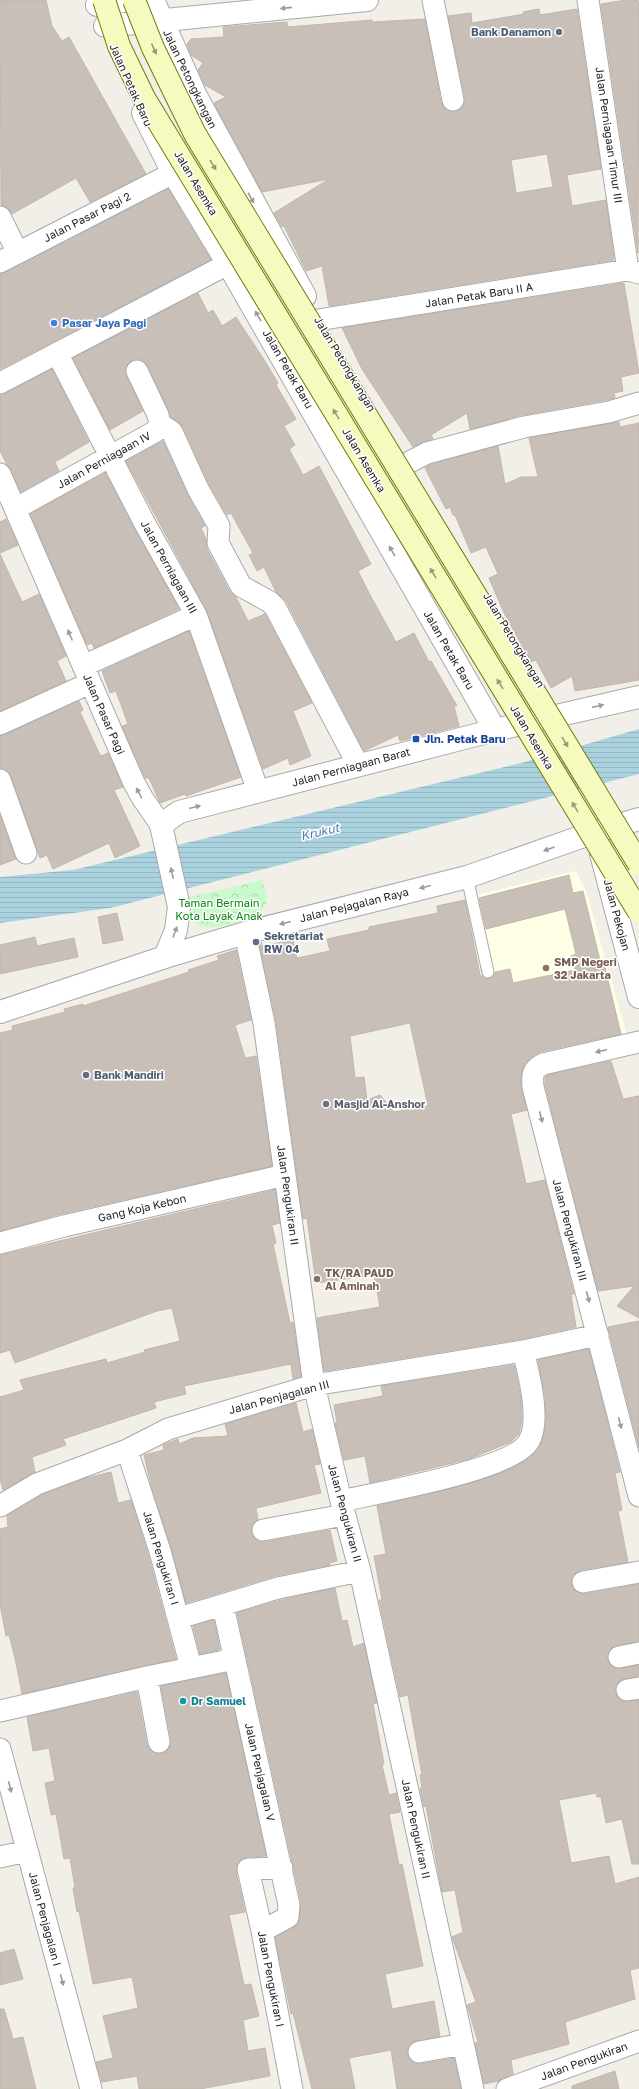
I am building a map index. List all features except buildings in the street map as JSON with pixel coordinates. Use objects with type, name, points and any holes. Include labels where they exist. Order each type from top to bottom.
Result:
[{"type":"main road","points":[[134,0],[153,48],[195,134],[639,864]]},
{"type":"main road","name":"Jalan Asemka","points":[[99,2],[144,98],[639,911]]},
{"type":"street","points":[[99,2],[130,0]]},
{"type":"street","name":"Jalan Petongkangan","points":[[153,0],[196,96],[318,320],[560,715]]},
{"type":"street","points":[[105,26],[367,0]]},
{"type":"street","points":[[433,0],[453,100]]},
{"type":"street","name":"Jalan Perniagaan Timur III","points":[[588,0],[634,271]]},
{"type":"street","name":"Jalan Petak Baru","points":[[99,2],[105,26],[129,84],[173,173],[228,264],[495,730]]},
{"type":"street","name":"Jalan Pasar Pagi 2","points":[[9,257],[173,173]]},
{"type":"street","points":[[0,217],[9,257]]},
{"type":"street","points":[[0,383],[228,264]]},
{"type":"street","name":"Jalan Petak Baru II A","points":[[318,320],[634,271]]},
{"type":"street","name":"Jalan Perniagaan III","points":[[57,353],[110,458],[196,615],[258,791]]},
{"type":"street","name":"Jalan Perniagaan IV","points":[[15,509],[110,458],[156,431],[160,424],[158,415],[137,371]]},
{"type":"street","points":[[406,464],[427,454],[524,427],[609,412],[639,403]]},
{"type":"street","points":[[160,424],[172,432],[198,489],[220,526],[218,543],[241,586],[270,602],[276,607],[358,765]]},
{"type":"street","name":"Jalan Pasar Pagi","points":[[0,474],[134,783],[163,832],[179,907],[177,925],[165,956]]},
{"type":"street","points":[[0,724],[86,674],[196,615]]},
{"type":"street","name":"Jalan Perniagaan Barat","points":[[163,832],[179,812],[495,730],[639,697]]},
{"type":"street","points":[[1,783],[26,853]]},
{"type":"street","name":"Jalan Pejagalan Raya","points":[[0,1012],[165,956],[245,933],[467,877],[595,832],[639,819]]},
{"type":"street","name":"Jalan Pekojan","points":[[595,832],[639,997]]},
{"type":"street","points":[[623,940],[632,916],[639,911]]},
{"type":"street","name":"Jalan Pengukiran II","points":[[245,933],[264,1023],[314,1385],[342,1508],[360,1571],[473,2089]]},
{"type":"street","name":"Jalan Pengukiran III","points":[[639,1042],[543,1064],[535,1069],[532,1074],[533,1087],[639,1492]]},
{"type":"street","name":"Gang Koja Kebon","points":[[0,1244],[64,1226],[285,1175]]},
{"type":"street","name":"Jalan Penjagalan III","points":[[0,1506],[37,1484],[127,1450],[168,1429],[314,1385],[523,1352],[598,1335]]},
{"type":"street","points":[[263,1530],[463,1474],[515,1454],[523,1449],[530,1440],[534,1418],[532,1390],[523,1352]]},
{"type":"street","name":"Jalan Pengukiran I","points":[[127,1450],[160,1551],[179,1618],[190,1667]]},
{"type":"street","points":[[179,1618],[223,1606],[278,1588],[360,1571]]},
{"type":"street","points":[[583,1582],[639,1572]]},
{"type":"street","name":"Jalan Penjagalan V","points":[[223,1606],[289,1905],[288,1917],[262,1931]]},
{"type":"street","points":[[618,1656],[639,1653]]},
{"type":"street","points":[[0,1711],[190,1667],[235,1659]]},
{"type":"street","points":[[147,1677],[159,1742]]},
{"type":"street","name":"Jalan Penjagalan I","points":[[0,1749],[91,2089]]},
{"type":"street","points":[[0,1857],[27,1851]]},
{"type":"street","name":"Jalan Pengukiran I","points":[[282,1868],[248,1869],[262,1931],[292,2089]]},
{"type":"street","name":"Jalan Pengukiran","points":[[507,2089],[639,2041]]},
{"type":"street","points":[[418,2052],[463,2044]]},
{"type":"lane","points":[[467,877],[488,972]]},
{"type":"shaded area","name":"SMP Negeri 32 Jakarta","points":[[576,871],[586,891],[628,1039],[503,1061],[468,897]]},
{"type":"green space","name":"Taman Bermain Kota Layak Anak","points":[[262,880],[267,901],[264,907],[248,918],[227,925],[208,927],[201,926],[187,917],[186,898]]},
{"type":"water","name":"Krukut","points":[[639,729],[639,774],[110,908],[0,923],[0,877],[73,870],[521,763]]},
{"type":"place","name":"Bank Danamon","points":[[559,32]]},
{"type":"place","name":"Pasar Jaya Pagi","points":[[54,323]]},
{"type":"place","name":"Jln. Petak Baru","points":[[416,739]]},
{"type":"place","name":"Sekretariat RW 04","points":[[256,942]]},
{"type":"place","name":"SMP Negeri 32 Jakarta","points":[[546,968]]},
{"type":"place","name":"Bank Mandiri","points":[[86,1075]]},
{"type":"place","name":"Masjid Al-Anshor","points":[[326,1104]]},
{"type":"place","name":"TK/RA PAUD Al Aminah","points":[[317,1279]]},
{"type":"place","name":"Dr Samuel","points":[[183,1701]]}]
